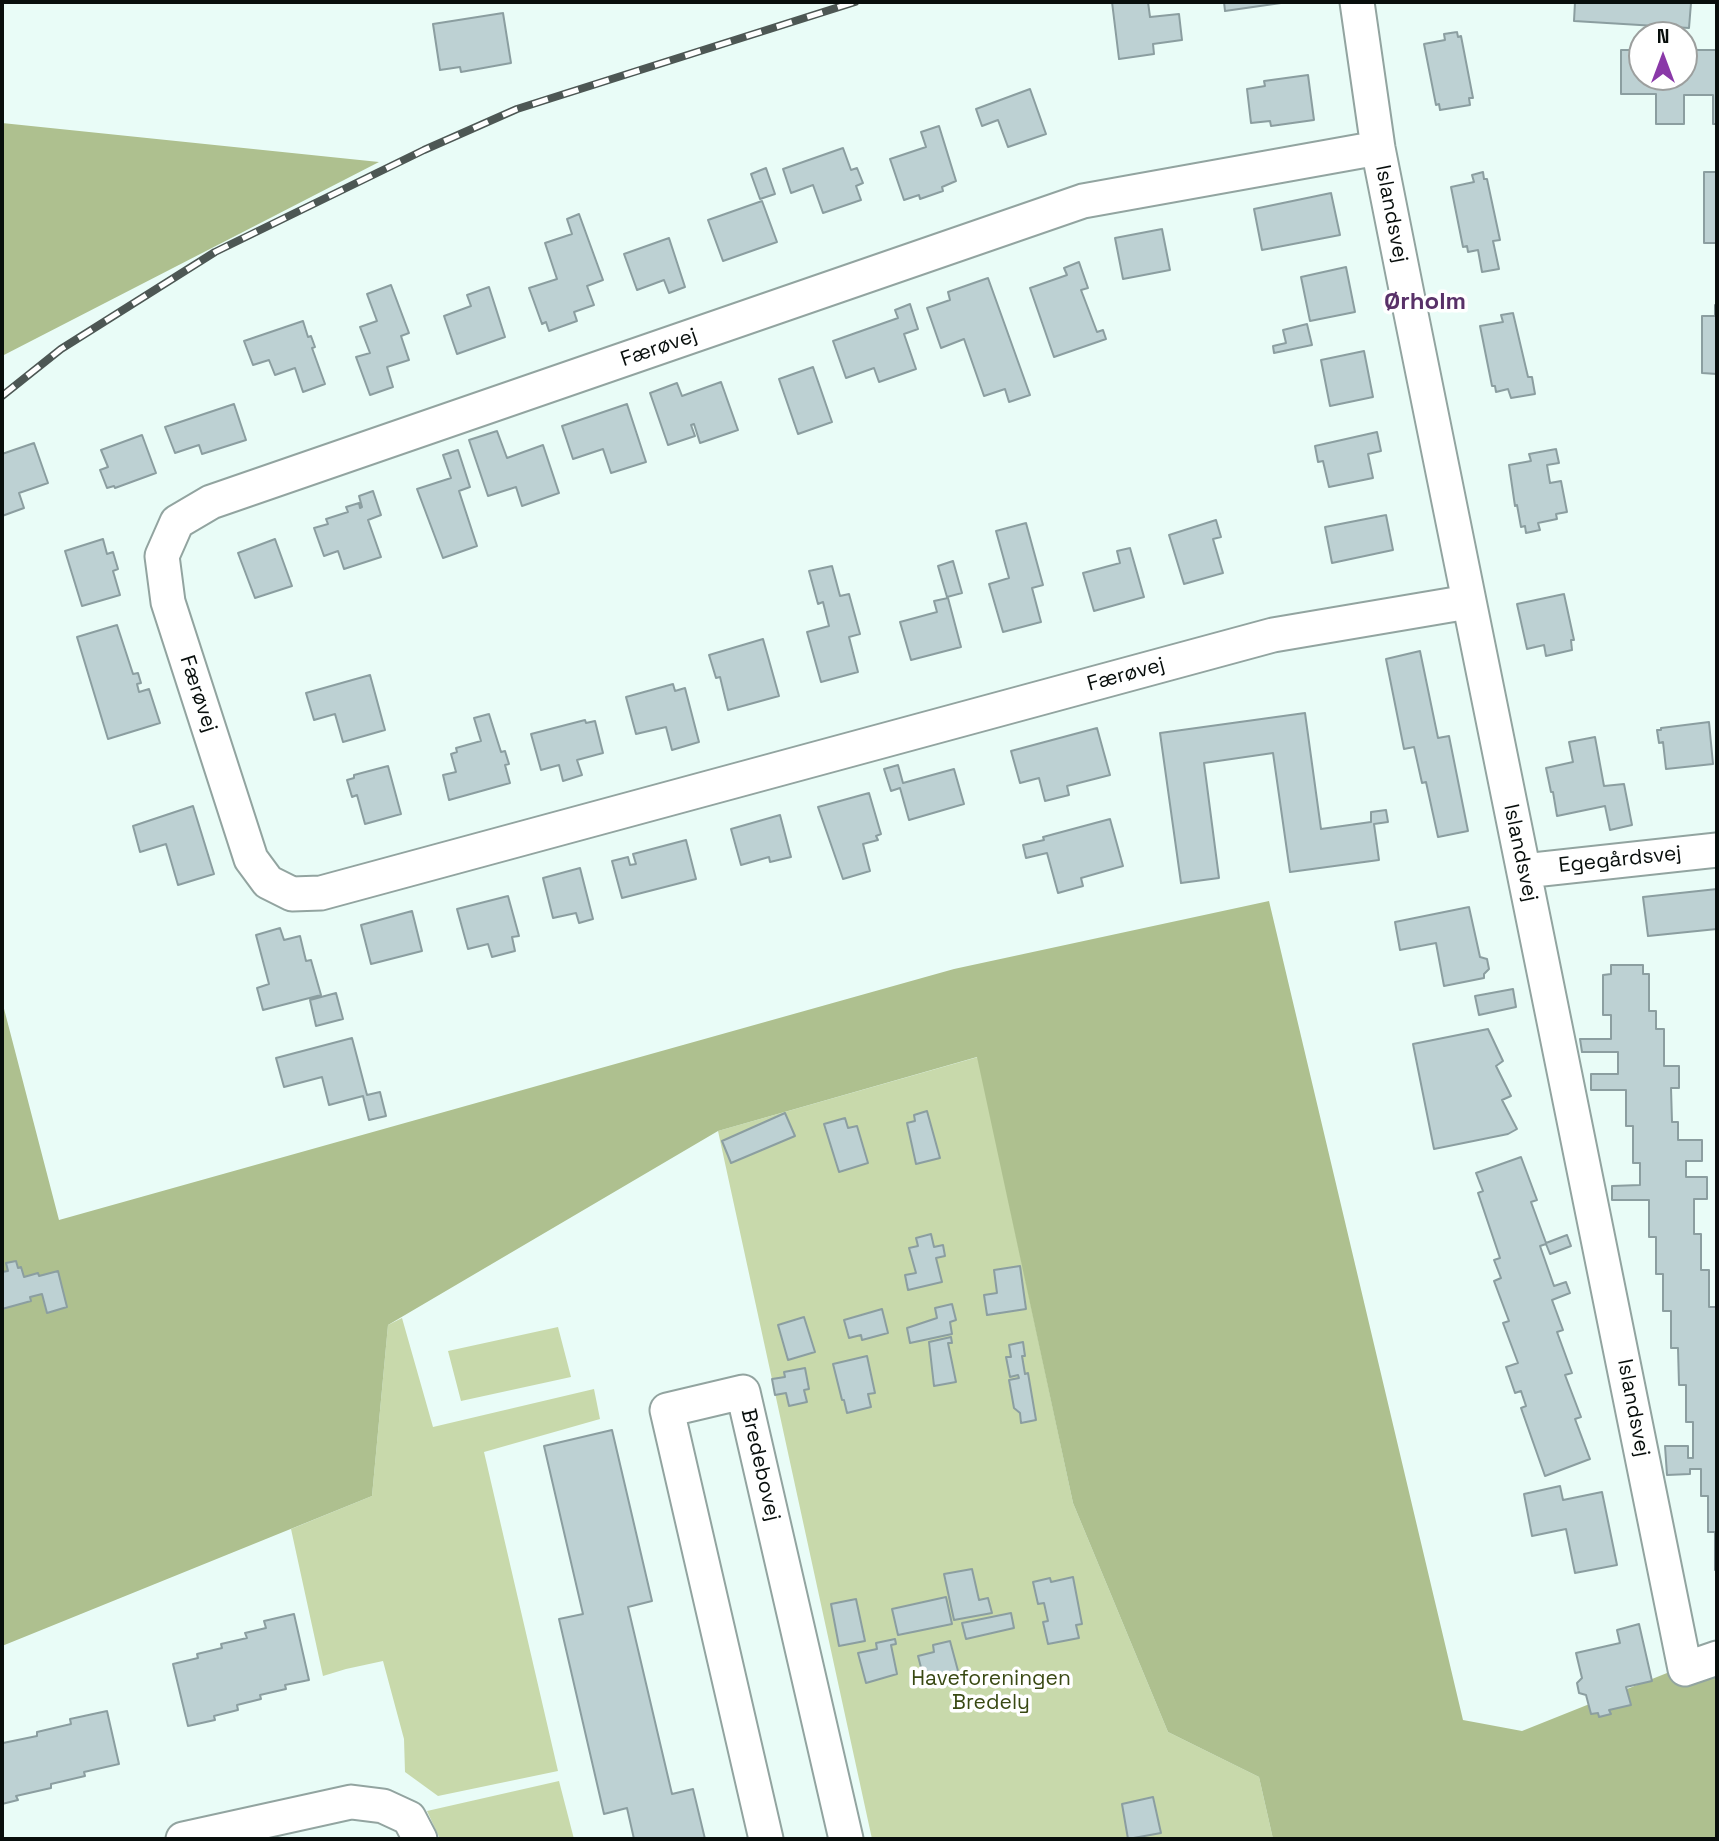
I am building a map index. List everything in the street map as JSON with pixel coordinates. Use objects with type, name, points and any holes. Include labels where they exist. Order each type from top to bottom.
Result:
[{"type":"street","name":"Islandsvej","points":[[1357,2],[1378,148],[1685,1669],[1717,1658]]},
{"type":"street","name":"Færøvej","points":[[1378,148],[1083,201],[211,502],[177,522],[162,556],[168,603],[251,859],[268,882],[292,894],[321,893],[1273,635],[1468,603]]},
{"type":"street","name":"Egegårdsvej","points":[[1524,871],[1717,850]]},
{"type":"street","name":"Bredebovej","points":[[766,1839],[667,1410],[743,1392],[846,1839]]},
{"type":"street","points":[[183,1839],[351,1802],[383,1806],[409,1818],[420,1839]]},
{"type":"green space","points":[[2,123],[379,162],[2,356]]},
{"type":"green space","points":[[1269,901],[1463,1720],[1522,1731],[1717,1653],[1717,1839],[1273,1839],[1259,1777],[1168,1732],[1073,1503],[977,1057],[718,1131],[388,1325],[372,1496],[2,1646],[2,1001],[59,1220],[954,969]]},
{"type":"green space","name":"Haveforeningen Bredely","points":[[978,1057],[1073,1503],[1168,1732],[1259,1777],[1273,1839],[872,1839],[718,1131]]},
{"type":"green space","points":[[402,1318],[433,1427],[594,1389],[600,1419],[484,1452],[558,1771],[438,1796],[405,1772],[404,1739],[383,1661],[323,1676],[291,1529],[372,1496],[388,1325]]},
{"type":"green space","points":[[558,1327],[571,1377],[461,1401],[448,1351]]},
{"type":"green space","points":[[559,1781],[574,1839],[440,1839],[427,1811]]},
{"type":"building","points":[[1112,2],[1148,2],[1150,17],[1179,14],[1182,40],[1153,44],[1154,54],[1119,59]]},
{"type":"building","points":[[1224,2],[1288,2],[1225,11]]},
{"type":"building","points":[[1575,2],[1691,3],[1690,21],[1628,21],[1628,24],[1574,21]]},
{"type":"building","points":[[503,13],[511,63],[461,72],[460,67],[440,70],[433,24]]},
{"type":"building","points":[[1457,32],[1458,37],[1461,36],[1473,98],[1469,98],[1470,105],[1440,110],[1439,104],[1436,105],[1424,44],[1445,40],[1444,34]]},
{"type":"building","points":[[1621,50],[1628,50],[1628,91],[1698,91],[1698,50],[1717,50],[1717,124],[1713,124],[1713,95],[1684,95],[1684,124],[1656,124],[1656,94],[1621,94]]},
{"type":"building","points":[[1308,75],[1314,120],[1271,126],[1270,121],[1251,123],[1247,89],[1265,86],[1264,81]]},
{"type":"building","points":[[1030,89],[1046,134],[1008,147],[998,120],[982,126],[976,109]]},
{"type":"building","points":[[939,126],[956,181],[942,187],[943,191],[920,199],[919,195],[904,200],[890,159],[926,147],[921,132]]},
{"type":"building","points":[[843,148],[851,170],[857,168],[863,183],[856,186],[861,200],[823,213],[813,185],[791,193],[783,169]]},
{"type":"building","points":[[766,168],[775,194],[760,199],[751,174]]},
{"type":"building","points":[[1483,172],[1484,179],[1487,179],[1500,240],[1493,241],[1499,269],[1482,272],[1478,250],[1468,252],[1467,246],[1463,247],[1451,187],[1474,182],[1472,175]]},
{"type":"building","points":[[1704,172],[1717,172],[1717,243],[1704,243]]},
{"type":"building","points":[[1331,193],[1340,235],[1262,250],[1254,209]]},
{"type":"building","points":[[762,201],[777,242],[723,261],[708,220]]},
{"type":"building","points":[[579,214],[603,280],[587,286],[594,305],[574,312],[577,321],[549,331],[546,322],[542,324],[529,288],[557,279],[545,243],[572,234],[567,219]]},
{"type":"building","points":[[1162,229],[1170,270],[1123,279],[1115,238]]},
{"type":"building","points":[[669,238],[685,287],[669,293],[664,280],[637,290],[624,254]]},
{"type":"building","points":[[1079,262],[1088,288],[1081,290],[1097,332],[1103,330],[1106,339],[1054,357],[1030,288],[1067,275],[1064,268]]},
{"type":"building","points":[[1346,267],[1355,312],[1310,321],[1301,277]]},
{"type":"building","points":[[988,278],[1030,395],[1009,402],[1005,389],[984,396],[964,339],[941,348],[927,308],[950,300],[948,292]]},
{"type":"building","points":[[391,285],[409,333],[401,336],[409,360],[387,367],[393,387],[370,395],[356,357],[370,353],[360,327],[377,321],[367,294]]},
{"type":"building","points":[[489,287],[505,337],[457,354],[444,316],[471,306],[467,295]]},
{"type":"building","points":[[910,304],[918,329],[904,334],[916,369],[879,382],[874,368],[846,378],[833,341],[898,318],[895,310]]},
{"type":"building","points":[[1715,305],[1717,374],[1702,373],[1702,316],[1715,316]]},
{"type":"building","points":[[1513,313],[1528,377],[1532,377],[1535,394],[1511,398],[1508,389],[1496,392],[1495,386],[1492,386],[1480,326],[1503,322],[1501,315]]},
{"type":"building","points":[[303,321],[308,337],[311,336],[315,347],[312,348],[325,384],[303,392],[295,368],[275,375],[269,360],[253,365],[244,341]]},
{"type":"building","points":[[1307,324],[1312,345],[1274,353],[1273,346],[1286,343],[1283,330]]},
{"type":"building","points":[[1364,351],[1373,397],[1330,406],[1321,360]]},
{"type":"building","points":[[813,367],[832,422],[798,434],[779,379]]},
{"type":"building","points":[[721,382],[738,430],[700,443],[694,424],[691,425],[695,436],[668,445],[650,393],[677,383],[682,396]]},
{"type":"building","points":[[234,404],[246,440],[202,454],[199,445],[175,453],[165,427]]},
{"type":"building","points":[[627,404],[646,462],[611,473],[603,449],[573,459],[562,426]]},
{"type":"building","points":[[497,431],[507,458],[543,445],[559,493],[522,506],[516,487],[488,496],[469,440]]},
{"type":"building","points":[[1377,432],[1381,451],[1368,454],[1373,478],[1329,487],[1323,461],[1318,462],[1315,446]]},
{"type":"building","points":[[142,435],[156,473],[115,488],[107,488],[100,470],[108,467],[101,450]]},
{"type":"building","points":[[34,443],[48,483],[19,493],[24,508],[2,516],[2,454]]},
{"type":"building","points":[[1556,449],[1559,463],[1547,465],[1550,483],[1561,481],[1567,512],[1556,514],[1557,519],[1538,523],[1540,530],[1526,533],[1525,526],[1521,527],[1517,505],[1515,506],[1509,465],[1531,461],[1529,454]]},
{"type":"building","points":[[458,450],[470,487],[459,491],[477,546],[443,558],[417,489],[451,478],[443,455]]},
{"type":"building","points":[[373,491],[381,515],[368,520],[381,557],[344,569],[338,551],[324,556],[314,528],[328,524],[326,519],[348,512],[346,507],[359,503],[360,508],[362,507],[359,496]]},
{"type":"building","points":[[1386,515],[1393,550],[1332,563],[1325,527]]},
{"type":"building","points":[[1216,520],[1221,537],[1213,539],[1223,573],[1184,584],[1169,535]]},
{"type":"building","points":[[1026,523],[1043,585],[1032,588],[1041,622],[1003,632],[989,584],[1009,578],[996,531]]},
{"type":"building","points":[[103,539],[107,554],[113,552],[118,569],[113,571],[120,595],[82,606],[65,551]]},
{"type":"building","points":[[275,539],[292,586],[255,598],[238,553]]},
{"type":"building","points":[[1130,548],[1144,597],[1094,611],[1083,573],[1120,563],[1117,551]]},
{"type":"building","points":[[953,561],[962,593],[947,597],[938,566]]},
{"type":"building","points":[[832,566],[840,596],[849,594],[860,634],[849,637],[858,672],[821,682],[807,632],[829,626],[823,602],[818,604],[809,571]]},
{"type":"building","points":[[1564,594],[1574,640],[1571,640],[1572,650],[1546,656],[1544,645],[1527,649],[1517,604]]},
{"type":"building","points":[[948,598],[961,647],[911,660],[900,622],[937,612],[934,601]]},
{"type":"building","points":[[117,625],[133,674],[138,673],[141,683],[137,684],[139,692],[149,689],[160,723],[108,739],[77,637]]},
{"type":"building","points":[[763,639],[779,696],[728,710],[720,677],[716,678],[709,655]]},
{"type":"building","points":[[1420,651],[1438,738],[1449,736],[1468,831],[1438,837],[1426,782],[1422,783],[1414,747],[1404,749],[1386,659]]},
{"type":"building","points":[[370,675],[385,730],[343,742],[335,714],[314,720],[306,693]]},
{"type":"building","points":[[673,684],[675,691],[685,688],[699,742],[672,750],[666,727],[636,734],[626,697]]},
{"type":"building","points":[[1305,713],[1321,829],[1371,822],[1371,812],[1386,810],[1388,822],[1374,824],[1379,860],[1290,872],[1273,753],[1204,763],[1219,878],[1181,883],[1160,733]]},
{"type":"building","points":[[489,714],[501,752],[505,751],[509,764],[505,765],[510,783],[449,800],[443,775],[456,772],[451,754],[457,752],[456,748],[481,741],[474,718]]},
{"type":"building","points":[[585,720],[586,723],[595,721],[603,753],[577,760],[582,775],[563,781],[559,765],[541,770],[531,734]]},
{"type":"building","points":[[1709,722],[1713,764],[1666,769],[1663,742],[1659,743],[1657,730]]},
{"type":"building","points":[[1097,728],[1110,775],[1067,786],[1069,795],[1045,801],[1039,778],[1020,783],[1011,751]]},
{"type":"building","points":[[1595,737],[1604,786],[1624,784],[1632,825],[1610,830],[1605,806],[1557,816],[1546,768],[1573,762],[1569,742]]},
{"type":"building","points":[[898,765],[903,783],[954,769],[964,804],[909,820],[900,788],[891,791],[884,769]]},
{"type":"building","points":[[388,766],[401,814],[365,824],[357,795],[352,797],[347,780],[354,778],[354,775]]},
{"type":"building","points":[[869,793],[881,834],[876,836],[878,840],[863,844],[870,871],[843,879],[818,807]]},
{"type":"building","points":[[193,806],[214,874],[178,885],[166,844],[140,852],[133,826]]},
{"type":"building","points":[[780,815],[791,857],[770,862],[769,857],[741,865],[731,829]]},
{"type":"building","points":[[1110,819],[1123,866],[1081,878],[1083,886],[1058,893],[1047,853],[1026,858],[1023,845]]},
{"type":"building","points":[[686,840],[696,879],[622,898],[612,861],[628,857],[630,865],[636,864],[633,854]]},
{"type":"building","points":[[580,868],[593,919],[579,923],[576,913],[553,918],[543,878]]},
{"type":"building","points":[[1717,889],[1717,929],[1648,936],[1643,897]]},
{"type":"building","points":[[508,896],[519,936],[512,937],[515,951],[492,957],[488,944],[468,949],[457,909]]},
{"type":"building","points":[[1469,907],[1480,957],[1487,959],[1489,969],[1484,978],[1444,986],[1436,943],[1400,950],[1395,922]]},
{"type":"building","points":[[412,911],[422,951],[371,964],[361,925]]},
{"type":"building","points":[[280,928],[284,940],[300,936],[306,961],[311,960],[321,995],[263,1010],[257,988],[269,984],[256,935]]},
{"type":"building","points":[[1611,965],[1643,965],[1643,974],[1649,974],[1649,1011],[1656,1011],[1656,1029],[1664,1029],[1664,1066],[1679,1066],[1679,1088],[1671,1088],[1672,1122],[1678,1122],[1678,1140],[1702,1140],[1702,1161],[1686,1161],[1686,1177],[1707,1177],[1707,1199],[1694,1199],[1694,1234],[1701,1234],[1701,1270],[1709,1270],[1709,1307],[1716,1307],[1717,1570],[1715,1532],[1708,1532],[1708,1496],[1701,1496],[1701,1469],[1690,1469],[1690,1474],[1667,1475],[1665,1446],[1688,1446],[1688,1458],[1693,1458],[1693,1422],[1686,1422],[1686,1385],[1679,1385],[1678,1348],[1671,1348],[1671,1311],[1663,1311],[1663,1274],[1656,1274],[1656,1237],[1649,1237],[1649,1200],[1612,1200],[1612,1186],[1640,1185],[1640,1163],[1633,1163],[1633,1126],[1626,1126],[1626,1090],[1591,1090],[1591,1074],[1618,1074],[1618,1052],[1582,1052],[1580,1039],[1611,1039],[1611,1015],[1603,1015],[1603,975],[1611,974]]},
{"type":"building","points":[[1513,989],[1516,1007],[1479,1015],[1475,996]]},
{"type":"building","points":[[336,993],[343,1019],[316,1026],[310,1000]]},
{"type":"building","points":[[1488,1029],[1503,1061],[1496,1066],[1511,1096],[1502,1100],[1517,1129],[1508,1134],[1434,1149],[1413,1044]]},
{"type":"building","points":[[352,1038],[367,1095],[380,1092],[386,1116],[369,1120],[363,1096],[329,1105],[322,1077],[284,1087],[276,1058]]},
{"type":"building","points":[[927,1111],[940,1158],[916,1164],[907,1123],[915,1121],[914,1115]]},
{"type":"building","points":[[785,1113],[795,1136],[731,1163],[722,1141]]},
{"type":"building","points":[[845,1118],[848,1128],[857,1126],[868,1163],[839,1172],[824,1124]]},
{"type":"building","points":[[1521,1157],[1537,1200],[1531,1202],[1546,1243],[1567,1235],[1571,1246],[1550,1254],[1546,1244],[1540,1246],[1554,1286],[1566,1282],[1570,1293],[1552,1300],[1563,1330],[1557,1332],[1572,1373],[1565,1375],[1581,1417],[1575,1419],[1590,1459],[1545,1476],[1521,1408],[1526,1406],[1521,1391],[1515,1393],[1506,1367],[1518,1363],[1503,1323],[1509,1321],[1494,1281],[1501,1278],[1494,1260],[1500,1258],[1478,1193],[1483,1191],[1476,1173]]},
{"type":"building","points":[[931,1234],[934,1247],[943,1245],[945,1256],[936,1258],[942,1282],[908,1290],[905,1275],[916,1273],[909,1248],[918,1246],[916,1238]]},
{"type":"building","points":[[16,1261],[24,1277],[58,1271],[67,1307],[47,1313],[42,1294],[30,1297],[31,1301],[2,1309],[2,1272],[8,1271],[6,1263]]},
{"type":"building","points":[[1020,1266],[1026,1309],[987,1315],[984,1295],[997,1293],[994,1270]]},
{"type":"building","points":[[952,1304],[956,1320],[950,1322],[952,1334],[910,1343],[907,1328],[937,1318],[935,1308]]},
{"type":"building","points":[[882,1309],[888,1333],[862,1340],[861,1335],[849,1338],[844,1320]]},
{"type":"building","points":[[804,1317],[815,1352],[788,1360],[778,1325]]},
{"type":"building","points":[[951,1337],[952,1343],[948,1343],[956,1382],[934,1386],[929,1342]]},
{"type":"building","points":[[1023,1342],[1025,1374],[1028,1373],[1036,1420],[1021,1423],[1020,1413],[1014,1408],[1009,1380],[1019,1378],[1018,1375],[1010,1377],[1006,1357],[1011,1357],[1009,1345]]},
{"type":"building","points":[[867,1356],[875,1393],[868,1394],[871,1407],[847,1413],[833,1364]]},
{"type":"building","points":[[805,1368],[809,1389],[804,1390],[807,1402],[789,1406],[786,1393],[775,1395],[772,1379],[785,1377],[784,1372]]},
{"type":"building","points":[[612,1430],[652,1601],[628,1607],[672,1794],[693,1789],[705,1839],[634,1839],[627,1808],[604,1814],[559,1619],[583,1614],[544,1446]]},
{"type":"building","points":[[1560,1486],[1563,1500],[1602,1492],[1617,1565],[1575,1573],[1566,1529],[1532,1536],[1524,1494]]},
{"type":"building","points":[[972,1569],[979,1600],[988,1598],[992,1613],[954,1620],[944,1574]]},
{"type":"building","points":[[1073,1577],[1082,1624],[1076,1625],[1079,1638],[1048,1644],[1043,1622],[1048,1621],[1044,1603],[1038,1604],[1033,1582],[1050,1578],[1051,1582]]},
{"type":"building","points":[[946,1597],[952,1624],[898,1635],[892,1609]]},
{"type":"building","points":[[856,1599],[865,1641],[839,1646],[831,1604]]},
{"type":"building","points":[[1011,1613],[1014,1628],[966,1639],[962,1623]]},
{"type":"building","points":[[294,1614],[309,1680],[285,1685],[286,1689],[260,1695],[261,1699],[237,1705],[238,1710],[214,1716],[215,1720],[188,1726],[173,1664],[222,1648],[221,1644],[247,1638],[245,1633],[266,1628],[264,1621]]},
{"type":"building","points":[[1639,1624],[1652,1681],[1626,1687],[1631,1705],[1609,1710],[1611,1714],[1599,1717],[1598,1713],[1591,1714],[1586,1695],[1579,1693],[1577,1683],[1582,1678],[1576,1653],[1620,1643],[1617,1630]]},
{"type":"building","points":[[895,1639],[896,1644],[891,1645],[897,1674],[866,1683],[858,1653],[877,1649],[876,1643]]},
{"type":"building","points":[[950,1641],[961,1682],[943,1686],[940,1674],[924,1679],[918,1656],[934,1652],[933,1645]]},
{"type":"building","points":[[107,1711],[119,1764],[84,1772],[85,1776],[51,1784],[51,1788],[16,1796],[18,1800],[2,1804],[3,1743],[37,1736],[37,1732],[71,1724],[70,1719]]},
{"type":"building","points":[[1153,1797],[1161,1833],[1128,1839],[1122,1804]]},
{"type":"railway","points":[[2,396],[61,349],[215,252],[424,150],[517,109],[855,2]]},
{"type":"district","name":"Ørholm","points":[[1425,302]]}]
